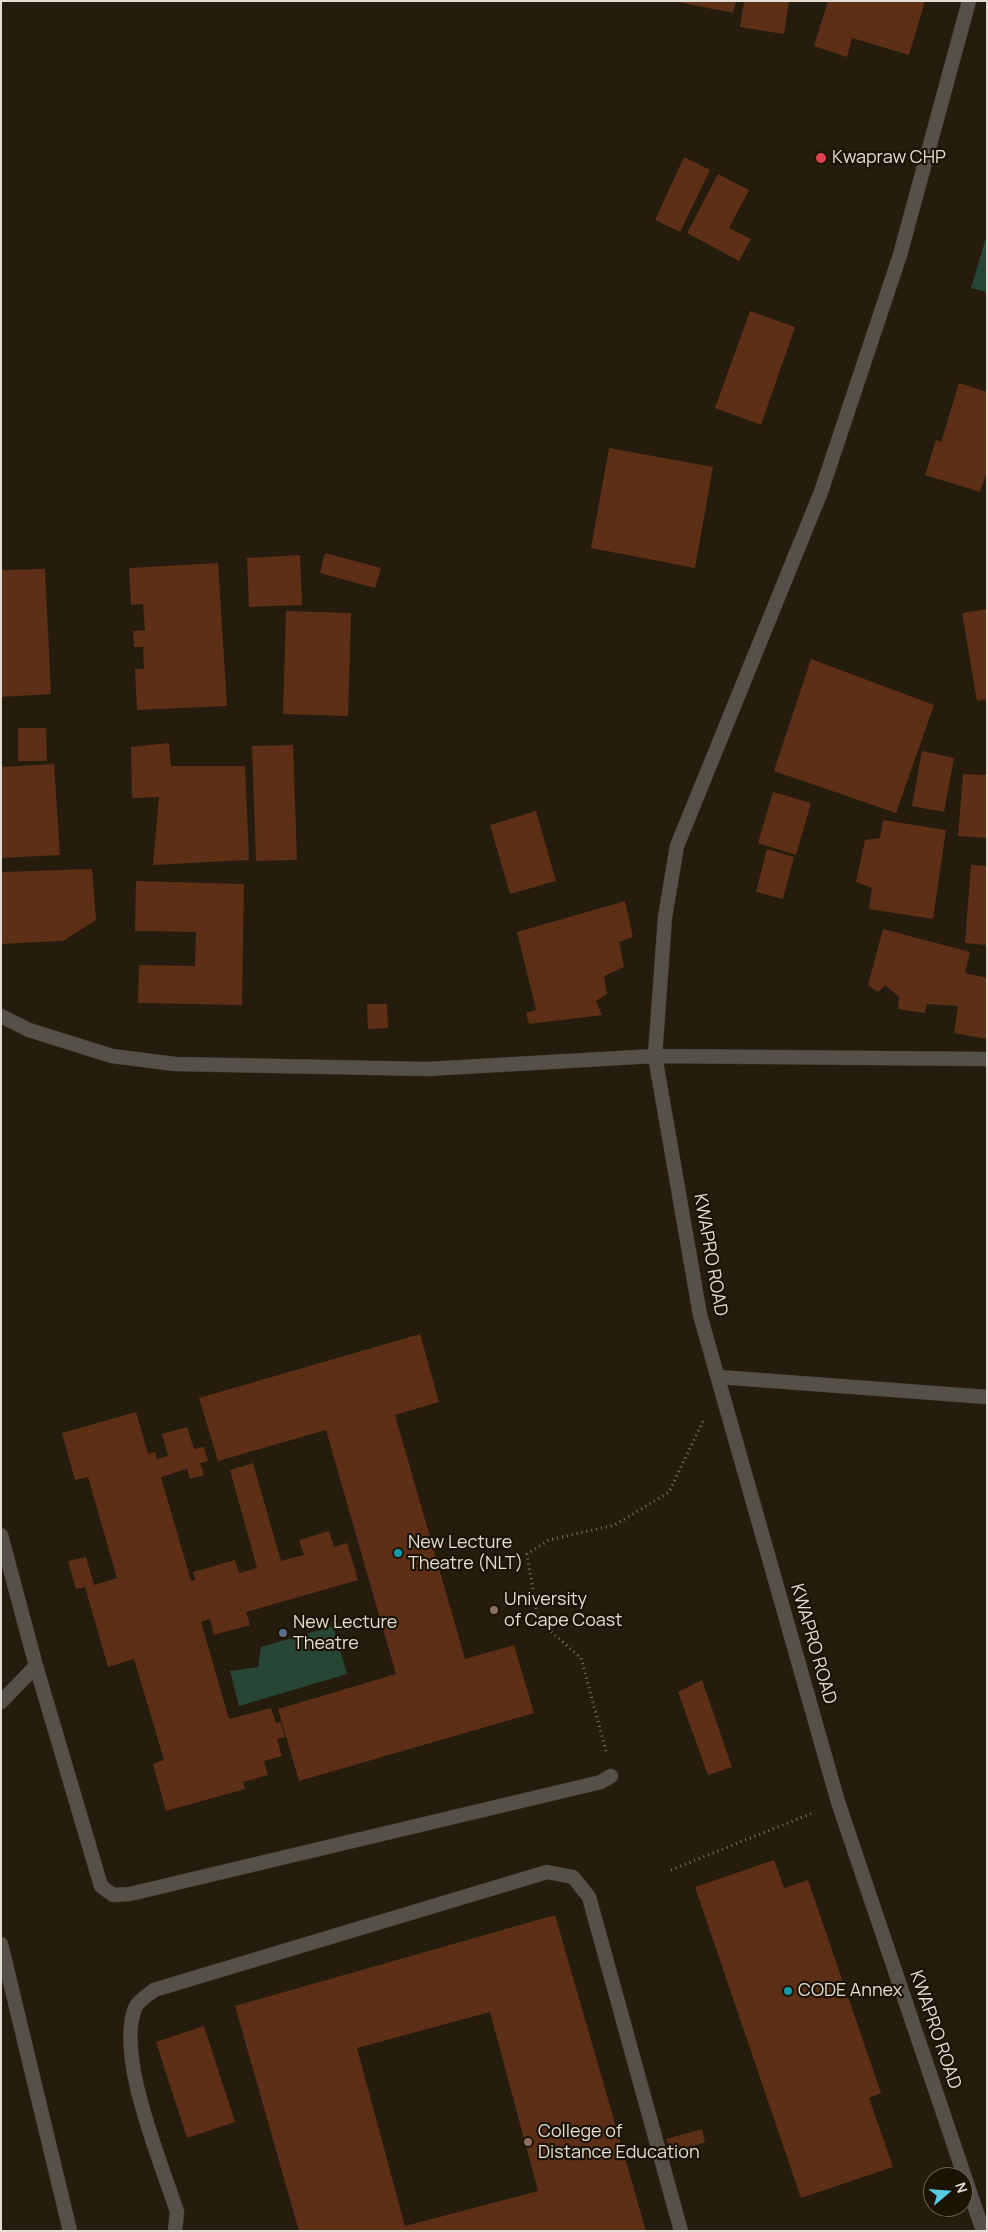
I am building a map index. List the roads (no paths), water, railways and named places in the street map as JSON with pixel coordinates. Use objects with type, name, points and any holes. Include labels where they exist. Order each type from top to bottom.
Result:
[{"type":"street","name":"KWAPRO ROAD","points":[[969,1],[900,255],[821,492],[677,846],[665,918],[656,1056],[700,1314],[838,1802],[983,2231]]},
{"type":"street","points":[[1,1016],[29,1030],[112,1056],[174,1064],[428,1069],[656,1056],[987,1059]]},
{"type":"street","points":[[719,1377],[987,1397]]},
{"type":"street","points":[[1,1535],[36,1666],[101,1886],[113,1895],[130,1894],[582,1787],[601,1782],[611,1776]]},
{"type":"street","points":[[1,1702],[36,1666]]},
{"type":"street","points":[[175,2231],[177,2212],[133,2074],[129,2031],[136,2006],[154,1990],[547,1872],[573,1877],[589,1897],[681,2231]]},
{"type":"street","points":[[1,1944],[70,2231]]},
{"type":"place","name":"Kwapraw CHP","points":[[821,158]]},
{"type":"place","name":"New Lecture Theatre (NLT)","points":[[398,1553]]},
{"type":"place","name":"University of Cape Coast","points":[[494,1610]]},
{"type":"place","name":"New Lecture Theatre","points":[[283,1633]]},
{"type":"place","name":"CODE Annex","points":[[788,1991]]},
{"type":"place","name":"College of Distance Education","points":[[528,2142]]}]
